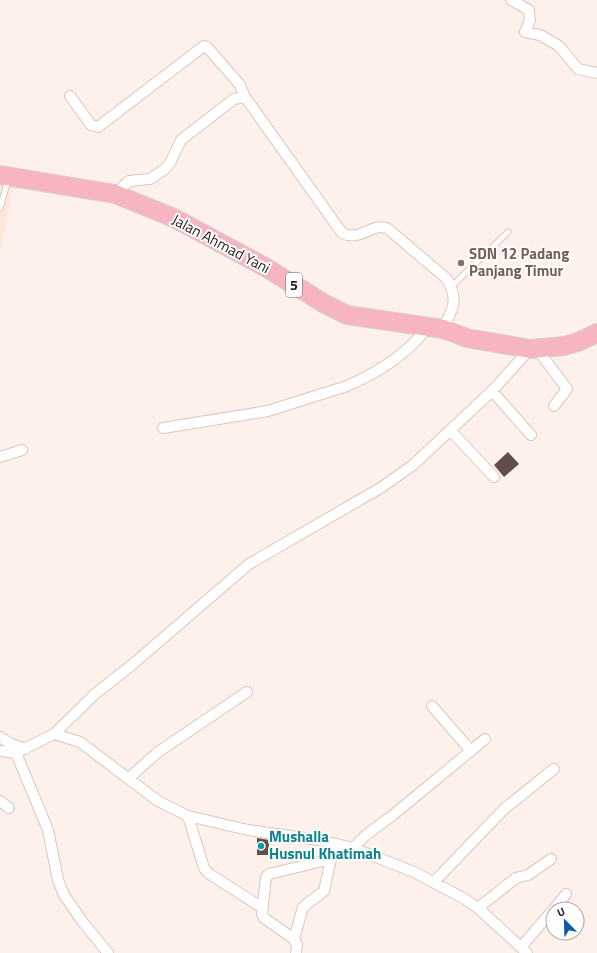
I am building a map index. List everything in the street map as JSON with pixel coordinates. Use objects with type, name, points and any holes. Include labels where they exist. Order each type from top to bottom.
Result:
[{"type":"highway","name":"Jalan Ahmad Yani","points":[[5,176],[115,194],[174,218],[265,267],[325,304],[347,315],[374,320],[436,327],[466,338],[534,349],[564,346],[578,342],[597,333]]},
{"type":"street","points":[[511,0],[529,10],[530,20],[525,32],[540,35],[560,46],[578,69],[597,73]]},
{"type":"street","points":[[70,96],[91,125],[98,127],[204,46],[240,85],[245,97],[342,233],[355,236],[381,227],[387,228],[447,279],[454,296],[454,306],[436,327],[412,346],[359,381],[268,411],[163,428]]},
{"type":"street","points":[[115,194],[128,181],[150,179],[165,169],[170,163],[181,140],[234,99],[245,97]]},
{"type":"street","points":[[0,751],[16,753],[54,734],[95,694],[133,664],[249,564],[382,487],[413,465],[492,391],[534,349],[567,389],[554,406]]},
{"type":"street","points":[[492,391],[531,435]]},
{"type":"street","points":[[450,430],[494,477]]},
{"type":"street","points":[[0,457],[22,450]]},
{"type":"street","points":[[129,778],[158,752],[247,692]]},
{"type":"street","points":[[432,706],[471,751]]},
{"type":"street","points":[[54,734],[80,742],[158,801],[188,816],[248,830],[337,844],[393,862],[434,882],[478,908],[524,950],[545,920]]},
{"type":"street","points":[[0,737],[11,744],[26,748]]},
{"type":"street","points":[[353,848],[366,835],[393,815],[485,739]]},
{"type":"street","points":[[16,753],[48,830],[58,880],[64,895],[82,921],[108,953]]},
{"type":"street","points":[[434,882],[504,809],[554,770]]},
{"type":"street","points":[[0,801],[9,808]]},
{"type":"street","points":[[188,816],[204,868],[208,873],[261,907]]},
{"type":"street","points":[[294,939],[303,907],[324,891],[331,860],[337,844]]},
{"type":"street","points":[[478,908],[516,878],[530,874],[551,858]]},
{"type":"street","points":[[296,953],[297,945],[294,939],[264,918],[261,907],[266,877],[269,874],[331,860]]},
{"type":"street","points":[[560,901],[566,894]]},
{"type":"lane","points":[[0,208],[5,176]]},
{"type":"lane","points":[[451,287],[508,232]]},
{"type":"shaded area","points":[[0,185],[13,187],[0,251]]},
{"type":"building","points":[[508,452],[519,464],[504,477],[494,465]]},
{"type":"building","name":"Mushalla Husnul Khatimah","points":[[257,838],[269,840],[269,855],[257,855]]},
{"type":"place","name":"SDN 12 Padang Panjang Timur","points":[[461,263]]},
{"type":"place","name":"Mushalla Husnul Khatimah","points":[[261,846]]}]
